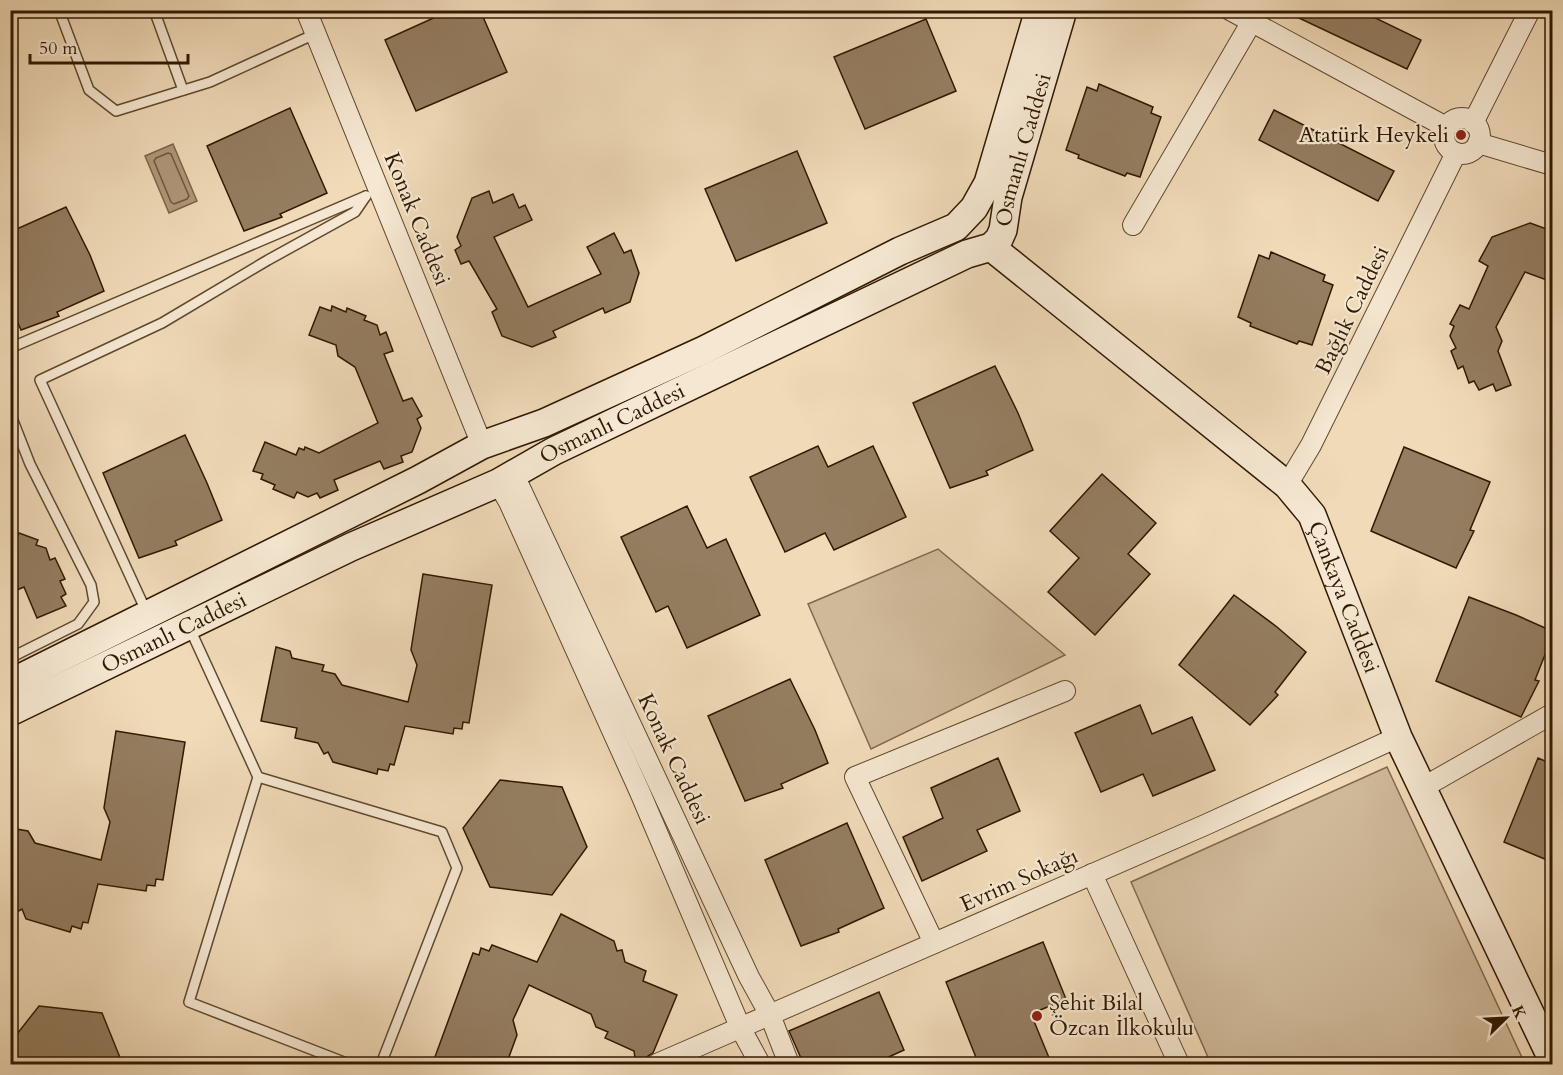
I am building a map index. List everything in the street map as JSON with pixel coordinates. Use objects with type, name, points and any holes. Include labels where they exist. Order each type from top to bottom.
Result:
[{"type":"main road","name":"Osmanlı Caddesi","points":[[10,683],[418,480],[482,445],[544,423],[704,350],[900,251],[956,227],[968,214],[987,183],[1039,10]]},
{"type":"main road","name":"Osmanlı Caddesi","points":[[10,712],[351,547],[506,479],[554,451],[967,254],[986,249],[999,239],[1008,196],[1063,10]]},
{"type":"main road","points":[[986,249],[968,244],[962,232],[968,214],[993,211],[1001,217],[1004,223]]},
{"type":"main road","name":"Çankaya Caddesi","points":[[986,249],[1287,485],[1312,515],[1398,737],[1552,1059]]},
{"type":"main road","points":[[503,443],[513,455],[515,464],[506,479],[474,476],[469,467],[482,445],[503,443]]},
{"type":"street","name":"Konak Caddesi","points":[[306,10],[317,33],[373,193],[482,445]]},
{"type":"street","points":[[1230,10],[1446,127]]},
{"type":"street","points":[[1473,123],[1530,10]]},
{"type":"street","points":[[1133,225],[1251,23]]},
{"type":"street","points":[[1456,120],[1468,120],[1479,132],[1478,143],[1471,151],[1456,153],[1451,151],[1445,143],[1446,127],[1456,120]]},
{"type":"street","points":[[1478,143],[1552,165]]},
{"type":"street","name":"Bağlık Caddesi","points":[[1287,485],[1311,445],[1456,153]]},
{"type":"street","name":"Konak Caddesi","points":[[506,479],[770,1016],[789,1065]]},
{"type":"street","name":"Konak Caddesi","points":[[506,479],[509,502],[644,801],[741,1029],[760,1065]]},
{"type":"street","points":[[934,943],[855,777],[1065,691]]},
{"type":"street","points":[[1422,788],[1552,714]]},
{"type":"street","name":"Evrim Sokağı","points":[[657,1065],[1398,737]]},
{"type":"street","points":[[1092,874],[1179,1065]]},
{"type":"lane","points":[[59,10],[89,90],[116,111],[210,81],[317,33]]},
{"type":"lane","points":[[154,10],[183,90]]},
{"type":"lane","points":[[10,348],[373,193]]},
{"type":"lane","points":[[148,615],[40,380],[162,323],[355,212],[373,193]]},
{"type":"lane","points":[[10,413],[30,464],[91,585],[94,602],[78,624],[10,658]]},
{"type":"lane","points":[[189,626],[258,777],[189,1002],[349,1065]]},
{"type":"lane","points":[[258,777],[442,832],[446,841],[457,868],[381,1065]]},
{"type":"shaded area","points":[[938,549],[1065,655],[871,749],[808,604]]},
{"type":"shaded area","points":[[1387,767],[1525,1064],[1211,1064],[1131,882]]},
{"type":"water","points":[[173,144],[197,201],[169,213],[145,156]]},
{"type":"building","points":[[451,10],[480,10],[507,72],[416,111],[385,40]]},
{"type":"building","points":[[1282,10],[1359,10],[1421,40],[1407,69]]},
{"type":"building","points":[[926,19],[956,91],[865,129],[834,57]]},
{"type":"building","points":[[1099,84],[1153,107],[1151,113],[1161,117],[1140,177],[1127,173],[1125,176],[1078,158],[1079,155],[1066,150],[1087,87],[1097,91]]},
{"type":"building","points":[[290,108],[327,193],[280,214],[282,217],[244,231],[207,146]]},
{"type":"building","points":[[1274,110],[1394,171],[1378,201],[1259,140]]},
{"type":"building","points":[[797,151],[827,223],[736,261],[705,189]]},
{"type":"building","points":[[489,191],[493,203],[513,194],[519,208],[525,205],[532,220],[494,237],[528,307],[601,274],[587,247],[614,233],[624,253],[631,250],[639,273],[630,302],[605,313],[603,308],[553,331],[556,337],[532,347],[502,336],[492,312],[497,309],[469,261],[461,264],[455,250],[461,246],[457,237],[472,198]]},
{"type":"building","points":[[66,207],[90,255],[104,291],[57,312],[59,316],[21,330],[10,305],[10,232]]},
{"type":"building","points":[[1530,223],[1552,231],[1552,282],[1525,272],[1496,327],[1502,341],[1498,351],[1511,385],[1496,391],[1493,384],[1479,390],[1474,381],[1469,383],[1463,366],[1458,369],[1451,351],[1456,348],[1450,336],[1454,326],[1450,324],[1460,305],[1469,309],[1488,266],[1479,261],[1492,237]]},
{"type":"building","points":[[1271,252],[1325,275],[1323,281],[1333,285],[1312,345],[1299,341],[1297,344],[1250,326],[1251,323],[1238,317],[1259,255],[1269,259]]},
{"type":"building","points":[[332,306],[346,312],[347,308],[366,316],[364,320],[377,325],[380,335],[386,332],[393,351],[384,354],[403,401],[412,398],[422,416],[417,419],[421,428],[412,452],[401,456],[403,462],[384,469],[380,461],[334,480],[338,490],[320,498],[317,493],[308,497],[297,492],[294,498],[273,489],[275,485],[261,479],[263,474],[253,471],[265,442],[296,455],[299,448],[304,450],[305,447],[319,453],[378,423],[355,367],[338,356],[336,345],[309,335],[320,307],[331,311]]},
{"type":"building","points":[[995,366],[1033,450],[986,471],[988,475],[950,488],[913,403]]},
{"type":"building","points":[[185,435],[222,520],[175,541],[177,545],[139,558],[103,473]]},
{"type":"building","points":[[818,446],[828,467],[873,446],[906,517],[834,550],[825,533],[785,552],[750,477]]},
{"type":"building","points":[[1404,447],[1490,482],[1470,530],[1474,531],[1456,568],[1371,531]]},
{"type":"building","points":[[1102,474],[1156,523],[1128,554],[1150,574],[1095,635],[1048,592],[1079,558],[1050,531]]},
{"type":"building","points":[[687,506],[707,548],[726,539],[760,615],[687,648],[668,606],[656,612],[621,537]]},
{"type":"building","points":[[19,533],[38,540],[36,545],[46,548],[50,560],[55,558],[65,579],[60,581],[66,594],[61,597],[66,606],[37,618],[24,587],[17,590],[10,576],[10,541],[15,543]]},
{"type":"building","points":[[423,574],[492,585],[469,723],[463,722],[462,729],[454,728],[453,734],[405,726],[394,765],[390,764],[388,771],[378,769],[377,774],[333,762],[328,752],[324,754],[318,743],[295,738],[297,728],[261,721],[276,647],[290,651],[292,658],[324,665],[322,671],[335,674],[342,685],[408,702],[417,665],[411,650]]},
{"type":"building","points":[[1234,595],[1306,652],[1275,692],[1278,695],[1250,725],[1179,665]]},
{"type":"building","points":[[1469,597],[1552,631],[1552,637],[1535,680],[1539,681],[1521,717],[1436,681]]},
{"type":"building","points":[[790,679],[828,763],[781,784],[783,788],[745,801],[708,716]]},
{"type":"building","points":[[1140,705],[1152,734],[1192,717],[1215,770],[1153,796],[1143,774],[1101,792],[1075,733]]},
{"type":"building","points":[[116,731],[185,742],[163,880],[156,879],[155,886],[147,885],[146,891],[98,884],[88,923],[83,922],[81,929],[72,926],[70,932],[26,919],[22,909],[17,912],[10,898],[10,828],[28,831],[35,843],[101,860],[110,822],[104,808]]},
{"type":"building","points":[[998,758],[1020,811],[977,830],[987,851],[922,881],[903,837],[943,818],[931,788]]},
{"type":"building","points":[[1538,758],[1552,764],[1552,862],[1504,842]]},
{"type":"building","points":[[500,780],[562,787],[587,847],[552,895],[490,887],[463,828]]},
{"type":"building","points":[[847,823],[884,908],[838,929],[839,932],[801,946],[765,860]]},
{"type":"building","points":[[561,914],[614,941],[617,951],[622,950],[625,962],[646,971],[643,981],[677,995],[653,1053],[645,1062],[635,1058],[634,1051],[605,1038],[608,1032],[596,1027],[591,1014],[529,985],[513,1020],[517,1035],[506,1065],[432,1065],[473,953],[479,955],[481,948],[489,951],[492,945],[537,962]]},
{"type":"building","points":[[1043,942],[1066,999],[1031,1014],[1052,1065],[979,1065],[946,982]]},
{"type":"building","points":[[879,992],[904,1050],[871,1065],[804,1065],[789,1031]]},
{"type":"building","points":[[39,1006],[102,1013],[123,1065],[10,1065],[10,1043]]},
{"type":"place","name":"Atatürk Heykeli","points":[[1461,135]]},
{"type":"place","name":"Şehit Bilal Özcan İlkokulu","points":[[1037,1016]]}]
